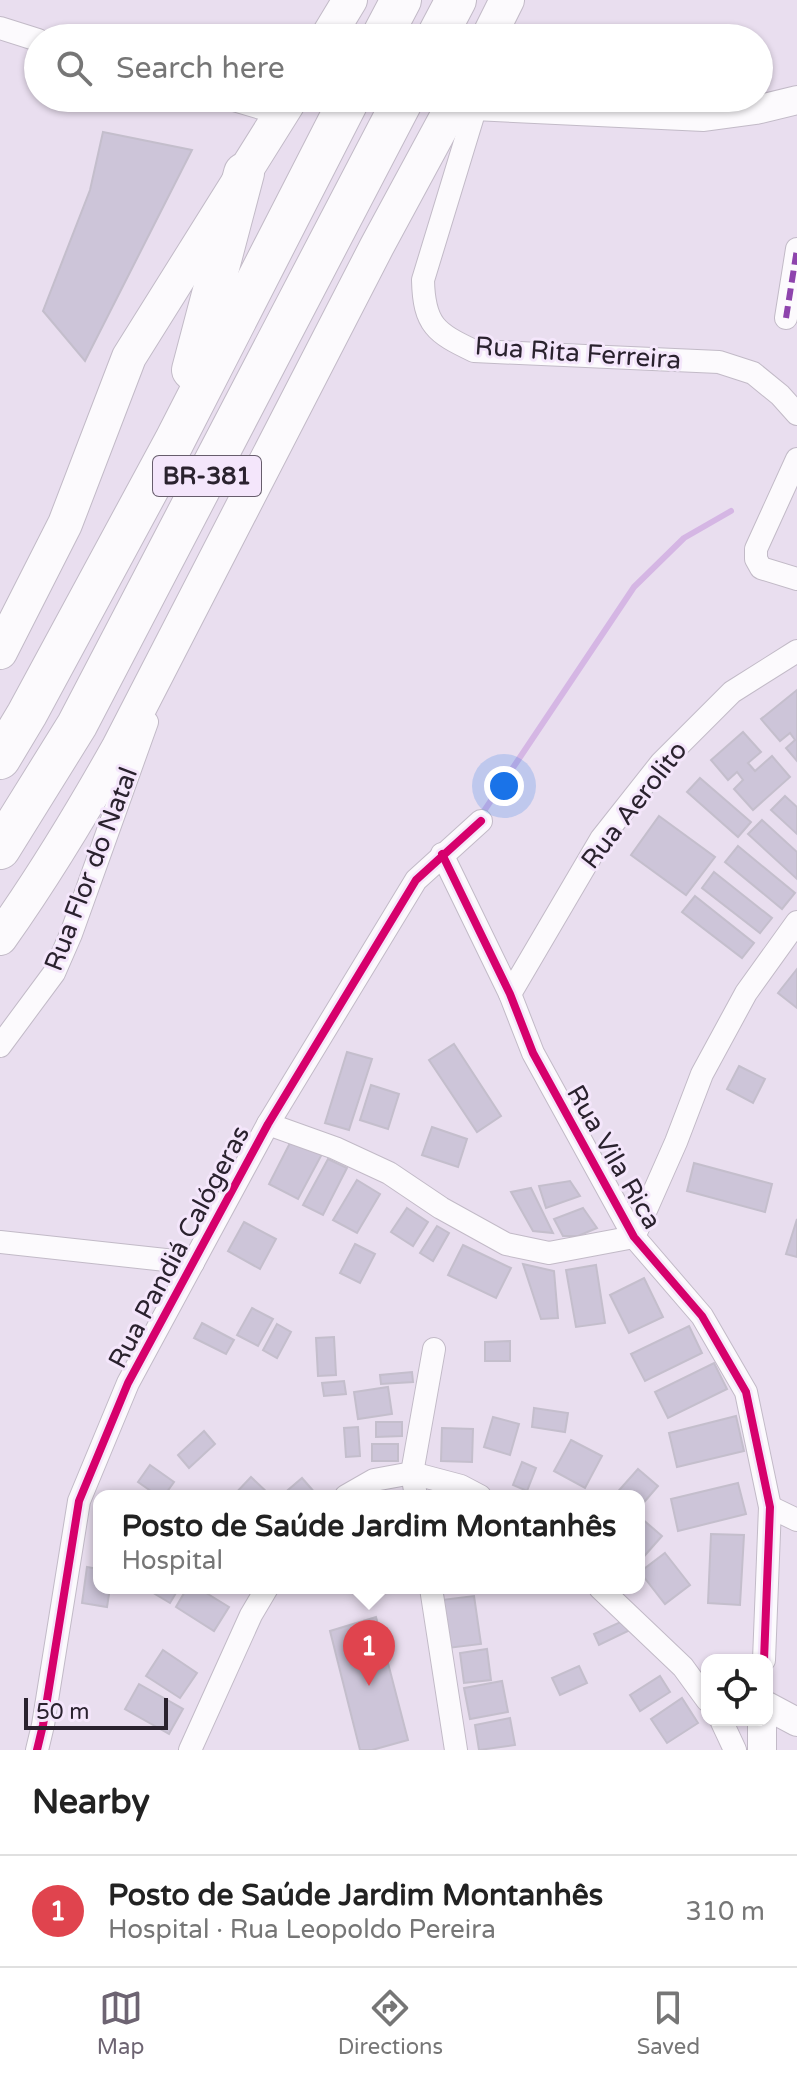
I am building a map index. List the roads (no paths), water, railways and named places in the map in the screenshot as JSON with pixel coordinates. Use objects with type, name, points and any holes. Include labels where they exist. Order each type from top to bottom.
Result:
[{"type":"highway","points":[[388,24],[401,0]]},
{"type":"highway","points":[[443,24],[456,0]]},
{"type":"highway","name":"BR-381","points":[[0,759],[174,442],[343,112]]},
{"type":"highway","name":"BR-381","points":[[0,849],[77,725],[397,112]]},
{"type":"highway","points":[[174,442],[244,173]]},
{"type":"main road","points":[[335,24],[350,0]]},
{"type":"main road","points":[[495,24],[507,0]]},
{"type":"main road","points":[[0,652],[65,524],[129,357],[282,112]]},
{"type":"main road","points":[[0,938],[36,888],[119,747],[377,246],[457,112]]},
{"type":"street","points":[[0,28],[24,36]]},
{"type":"street","points":[[773,106],[797,100]]},
{"type":"street","name":"Rua Rita Ferreira","points":[[460,112],[423,280],[424,301],[430,322],[448,339],[474,351],[719,362],[753,373],[797,414]]},
{"type":"street","points":[[618,112],[704,117],[741,112]]},
{"type":"street","points":[[786,318],[797,249]]},
{"type":"street","points":[[797,459],[756,549],[756,559],[761,568],[797,579]]},
{"type":"street","name":"Rua Aerolito","points":[[510,994],[601,839],[661,763],[732,692],[797,651]]},
{"type":"street","name":"Rua Flor do Natal","points":[[0,1046],[54,973],[71,934],[147,724],[154,679]]},
{"type":"street","name":"Rua Pandiá Calógeras","points":[[37,1750],[79,1501],[128,1383],[268,1124],[416,880],[481,821]]},
{"type":"street","name":"Rua Vila Rica","points":[[442,854],[510,994],[533,1053],[634,1237],[702,1316],[746,1392],[770,1507],[764,1654]]},
{"type":"street","points":[[268,1124],[335,1148],[389,1173],[441,1208],[506,1244],[549,1253],[634,1237],[702,1074],[746,993],[797,922]]},
{"type":"street","points":[[0,1242],[193,1263]]},
{"type":"street","points":[[415,1490],[412,1473],[434,1349]]},
{"type":"street","points":[[356,1490],[374,1480],[412,1473],[469,1490]]},
{"type":"street","points":[[770,1507],[797,1520]]},
{"type":"street","points":[[190,1750],[263,1594]]},
{"type":"street","points":[[432,1594],[456,1750]]},
{"type":"street","points":[[606,1594],[683,1667],[701,1692]]},
{"type":"street","points":[[773,1709],[797,1722]]},
{"type":"street","points":[[724,1726],[735,1750]]},
{"type":"street","points":[[762,1726],[762,1750]]},
{"type":"waterway","points":[[484,811],[634,587],[684,538],[731,511]]},
{"type":"place","name":"Posto de Saúde Jardim Montanhês","points":[[369,1686]]}]
